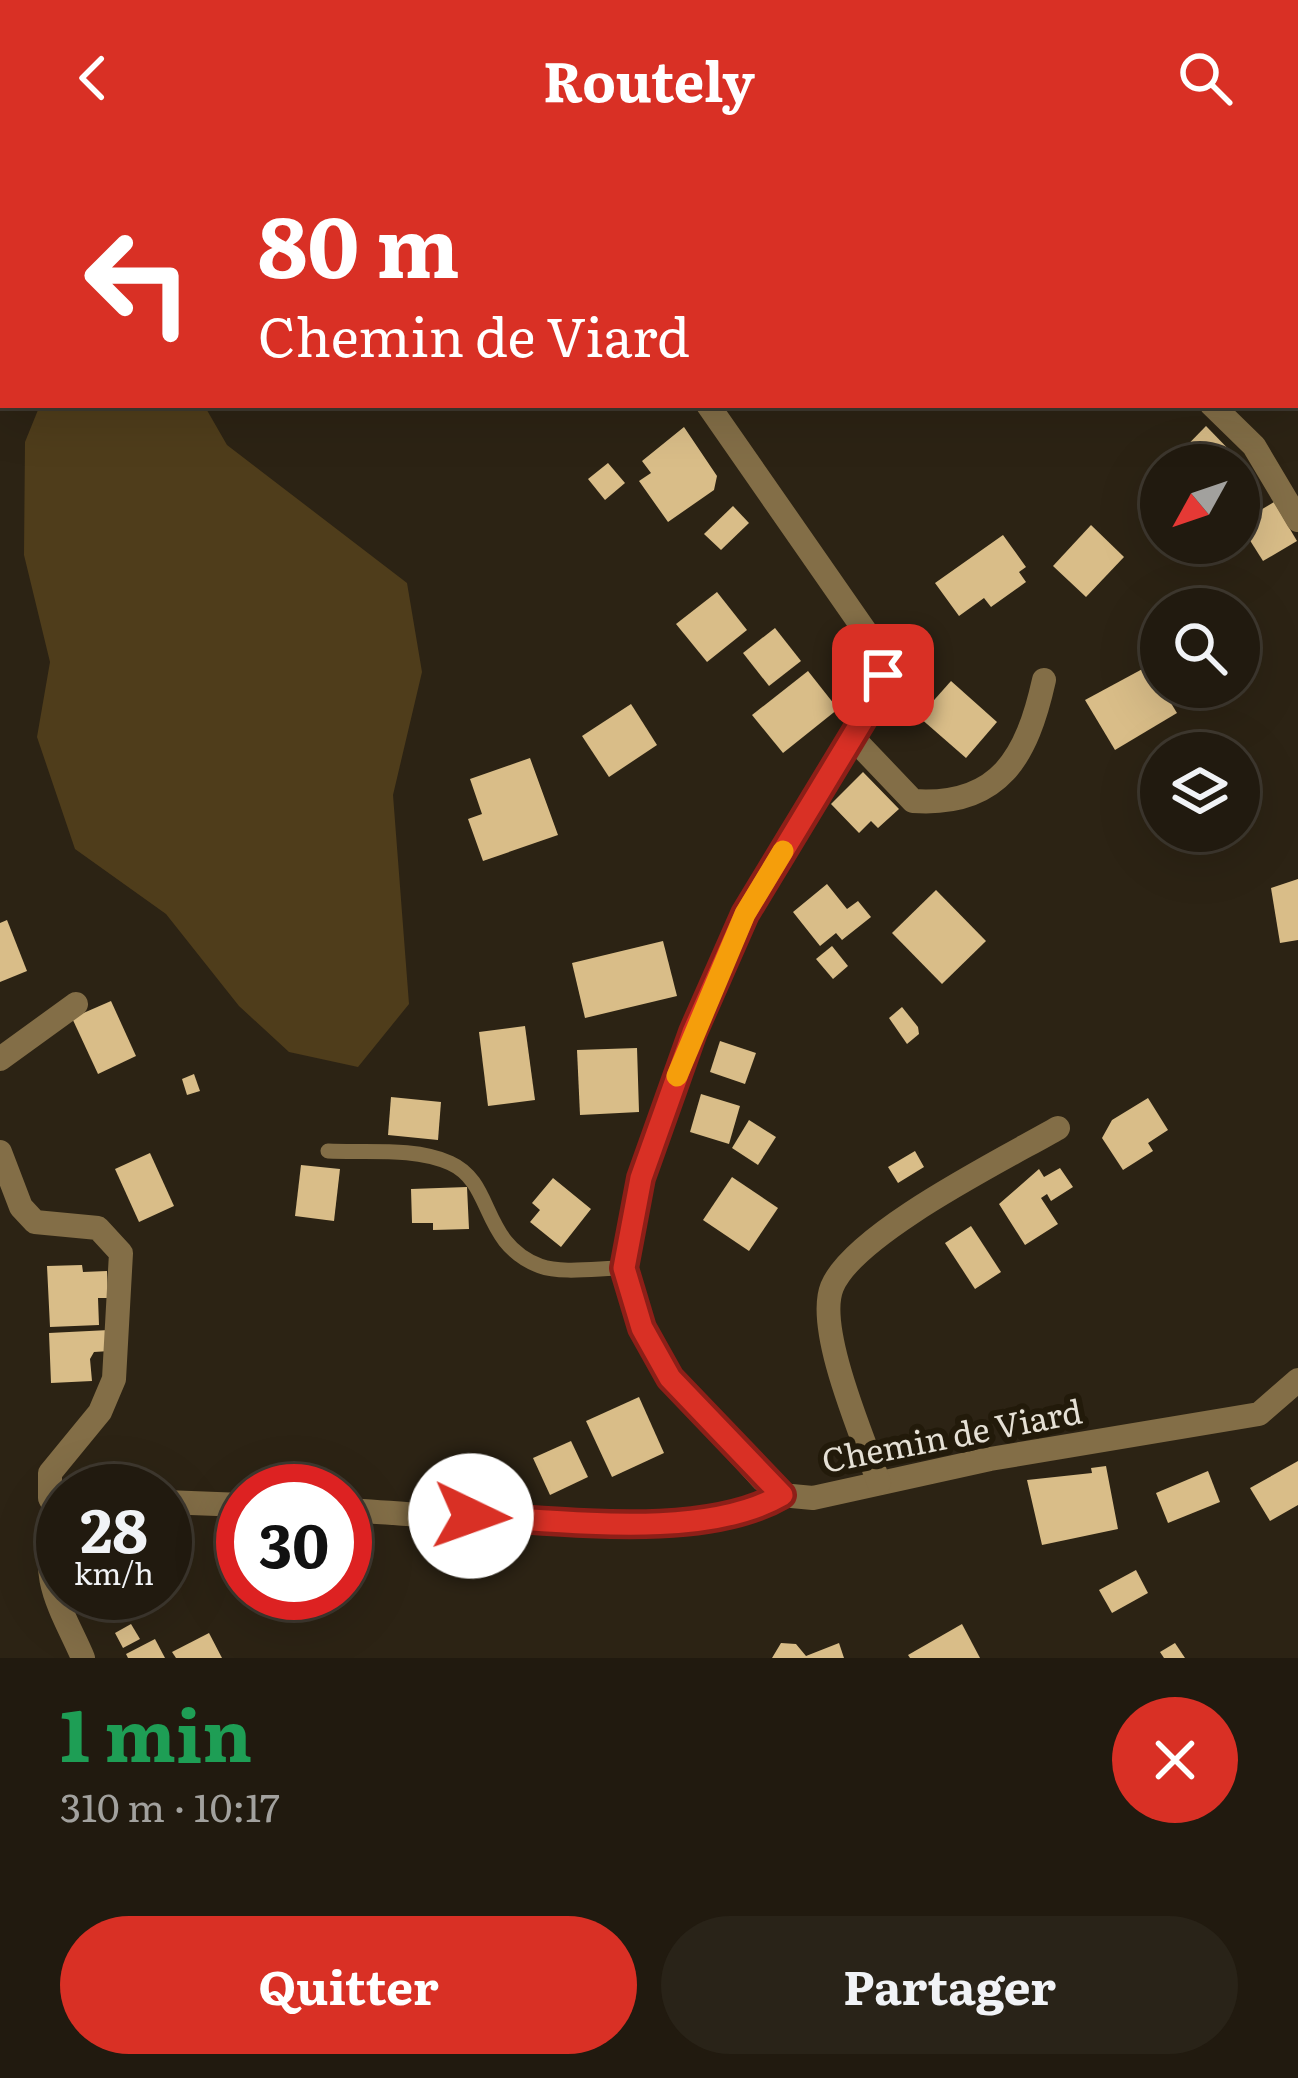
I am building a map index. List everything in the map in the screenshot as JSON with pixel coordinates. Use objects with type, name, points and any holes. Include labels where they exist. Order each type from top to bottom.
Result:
[{"type":"street","name":"Chemin de Viard","points":[[710,408],[870,638],[883,675],[852,737],[745,914],[693,1032],[641,1178],[624,1268],[642,1328],[670,1378],[782,1495],[813,1498],[990,1459],[1259,1414],[1298,1380]]},
{"type":"street","points":[[1215,408],[1255,446],[1298,520]]},
{"type":"street","points":[[852,737],[913,801],[971,797],[1004,776],[1035,719],[1044,680]]},
{"type":"street","points":[[0,1059],[76,1004]]},
{"type":"street","points":[[879,1483],[844,1379],[830,1318],[832,1288],[853,1259],[929,1202],[1058,1128]]},
{"type":"street","points":[[0,1151],[21,1208],[35,1222],[98,1228],[121,1253],[114,1378],[100,1412],[57,1464]]},
{"type":"street","points":[[372,1511],[654,1523],[759,1509],[782,1495]]},
{"type":"street","points":[[66,1620],[82,1658]]},
{"type":"lane","points":[[328,1151],[422,1155],[453,1164],[472,1180],[494,1231],[512,1250],[543,1268],[624,1268]]},
{"type":"shaded area","points":[[39,408],[206,408],[227,445],[407,583],[422,672],[393,795],[409,1004],[358,1067],[289,1052],[239,1006],[166,914],[75,849],[37,737],[50,662],[24,555],[25,442]]},
{"type":"building","points":[[1206,426],[1223,444],[1188,444]]},
{"type":"building","points":[[684,427],[717,476],[714,490],[668,522],[639,481],[651,473],[642,461]]},
{"type":"building","points":[[608,463],[625,483],[605,500],[588,479]]},
{"type":"building","points":[[1274,502],[1297,541],[1263,561],[1260,556],[1260,510]]},
{"type":"building","points":[[733,506],[749,523],[721,550],[704,534]]},
{"type":"building","points":[[1091,525],[1124,557],[1086,597],[1053,566]]},
{"type":"building","points":[[1003,535],[1026,567],[1019,572],[1026,582],[991,607],[984,598],[959,616],[935,583]]},
{"type":"building","points":[[717,592],[747,630],[707,662],[676,624]]},
{"type":"building","points":[[775,628],[801,661],[769,686],[743,653]]},
{"type":"building","points":[[1140,670],[1140,708],[1174,708],[1177,713],[1115,750],[1085,700]]},
{"type":"building","points":[[808,671],[838,709],[783,753],[752,715]]},
{"type":"building","points":[[951,681],[997,722],[966,758],[919,717]]},
{"type":"building","points":[[631,704],[657,745],[609,777],[582,736]]},
{"type":"building","points":[[530,758],[558,835],[483,861],[468,819],[482,814],[470,779]]},
{"type":"building","points":[[863,772],[899,809],[878,828],[871,821],[859,833],[831,804]]},
{"type":"building","points":[[1298,879],[1298,940],[1280,943],[1271,888]]},
{"type":"building","points":[[827,884],[847,909],[858,901],[871,917],[842,940],[836,933],[820,946],[793,912]]},
{"type":"building","points":[[936,890],[986,941],[942,984],[892,933]]},
{"type":"building","points":[[7,920],[27,971],[0,982],[0,923]]},
{"type":"building","points":[[663,941],[677,996],[585,1018],[572,963]]},
{"type":"building","points":[[832,946],[848,966],[833,979],[816,959]]},
{"type":"building","points":[[111,1001],[136,1056],[98,1074],[72,1018]]},
{"type":"building","points":[[902,1007],[919,1034],[907,1044],[889,1018]]},
{"type":"building","points":[[525,1026],[535,1100],[488,1106],[479,1032]]},
{"type":"building","points":[[720,1041],[756,1053],[745,1084],[710,1072]]},
{"type":"building","points":[[637,1048],[639,1112],[580,1115],[577,1050]]},
{"type":"building","points":[[194,1074],[200,1091],[187,1095],[182,1079]]},
{"type":"building","points":[[701,1094],[740,1106],[729,1144],[690,1132]]},
{"type":"building","points":[[391,1097],[441,1102],[438,1140],[388,1135]]},
{"type":"building","points":[[1148,1098],[1168,1130],[1148,1143],[1153,1151],[1123,1170],[1102,1138],[1112,1120]]},
{"type":"building","points":[[749,1120],[776,1137],[758,1165],[732,1148]]},
{"type":"building","points":[[915,1151],[924,1167],[898,1183],[888,1167]]},
{"type":"building","points":[[150,1153],[174,1206],[139,1222],[115,1169]]},
{"type":"building","points":[[301,1165],[340,1169],[334,1221],[295,1216]]},
{"type":"building","points":[[1060,1168],[1073,1187],[1051,1201],[1047,1194],[1041,1198],[1058,1224],[1025,1245],[999,1204],[1039,1169],[1044,1177]]},
{"type":"building","points":[[732,1177],[778,1208],[749,1251],[703,1220]]},
{"type":"building","points":[[553,1178],[591,1209],[561,1247],[530,1222],[540,1210],[532,1203]]},
{"type":"building","points":[[467,1187],[469,1229],[433,1230],[433,1223],[412,1223],[411,1189]]},
{"type":"building","points":[[971,1226],[1001,1272],[975,1289],[945,1243]]},
{"type":"building","points":[[82,1265],[83,1272],[107,1271],[108,1298],[98,1298],[99,1325],[50,1327],[47,1266]]},
{"type":"building","points":[[109,1330],[110,1351],[94,1352],[90,1359],[92,1381],[51,1383],[49,1333]]},
{"type":"building","points":[[639,1397],[664,1453],[612,1477],[586,1421]]},
{"type":"building","points":[[571,1441],[588,1477],[550,1495],[533,1458]]},
{"type":"building","points":[[1298,1461],[1298,1505],[1270,1521],[1250,1488]]},
{"type":"building","points":[[1106,1466],[1118,1529],[1042,1545],[1027,1480],[1092,1473],[1091,1468]]},
{"type":"building","points":[[1208,1471],[1220,1502],[1168,1523],[1156,1493]]},
{"type":"building","points":[[1136,1570],[1148,1593],[1112,1613],[1099,1590]]},
{"type":"building","points":[[131,1624],[140,1639],[123,1648],[115,1633]]},
{"type":"building","points":[[962,1624],[980,1658],[908,1655]]},
{"type":"building","points":[[209,1633],[222,1658],[176,1658],[172,1652]]},
{"type":"building","points":[[155,1639],[165,1658],[128,1658],[126,1654]]},
{"type":"building","points":[[781,1643],[796,1644],[806,1656],[839,1643],[844,1658],[772,1658]]},
{"type":"building","points":[[1175,1643],[1185,1658],[1164,1658],[1160,1652]]},
{"type":"slow traffic","points":[[677,1076],[745,914],[783,851]]},
{"type":"route","points":[[471,1516],[654,1523],[759,1509],[782,1495],[670,1378],[642,1328],[624,1268],[641,1178],[693,1032],[745,914],[868,711],[883,675]]}]
